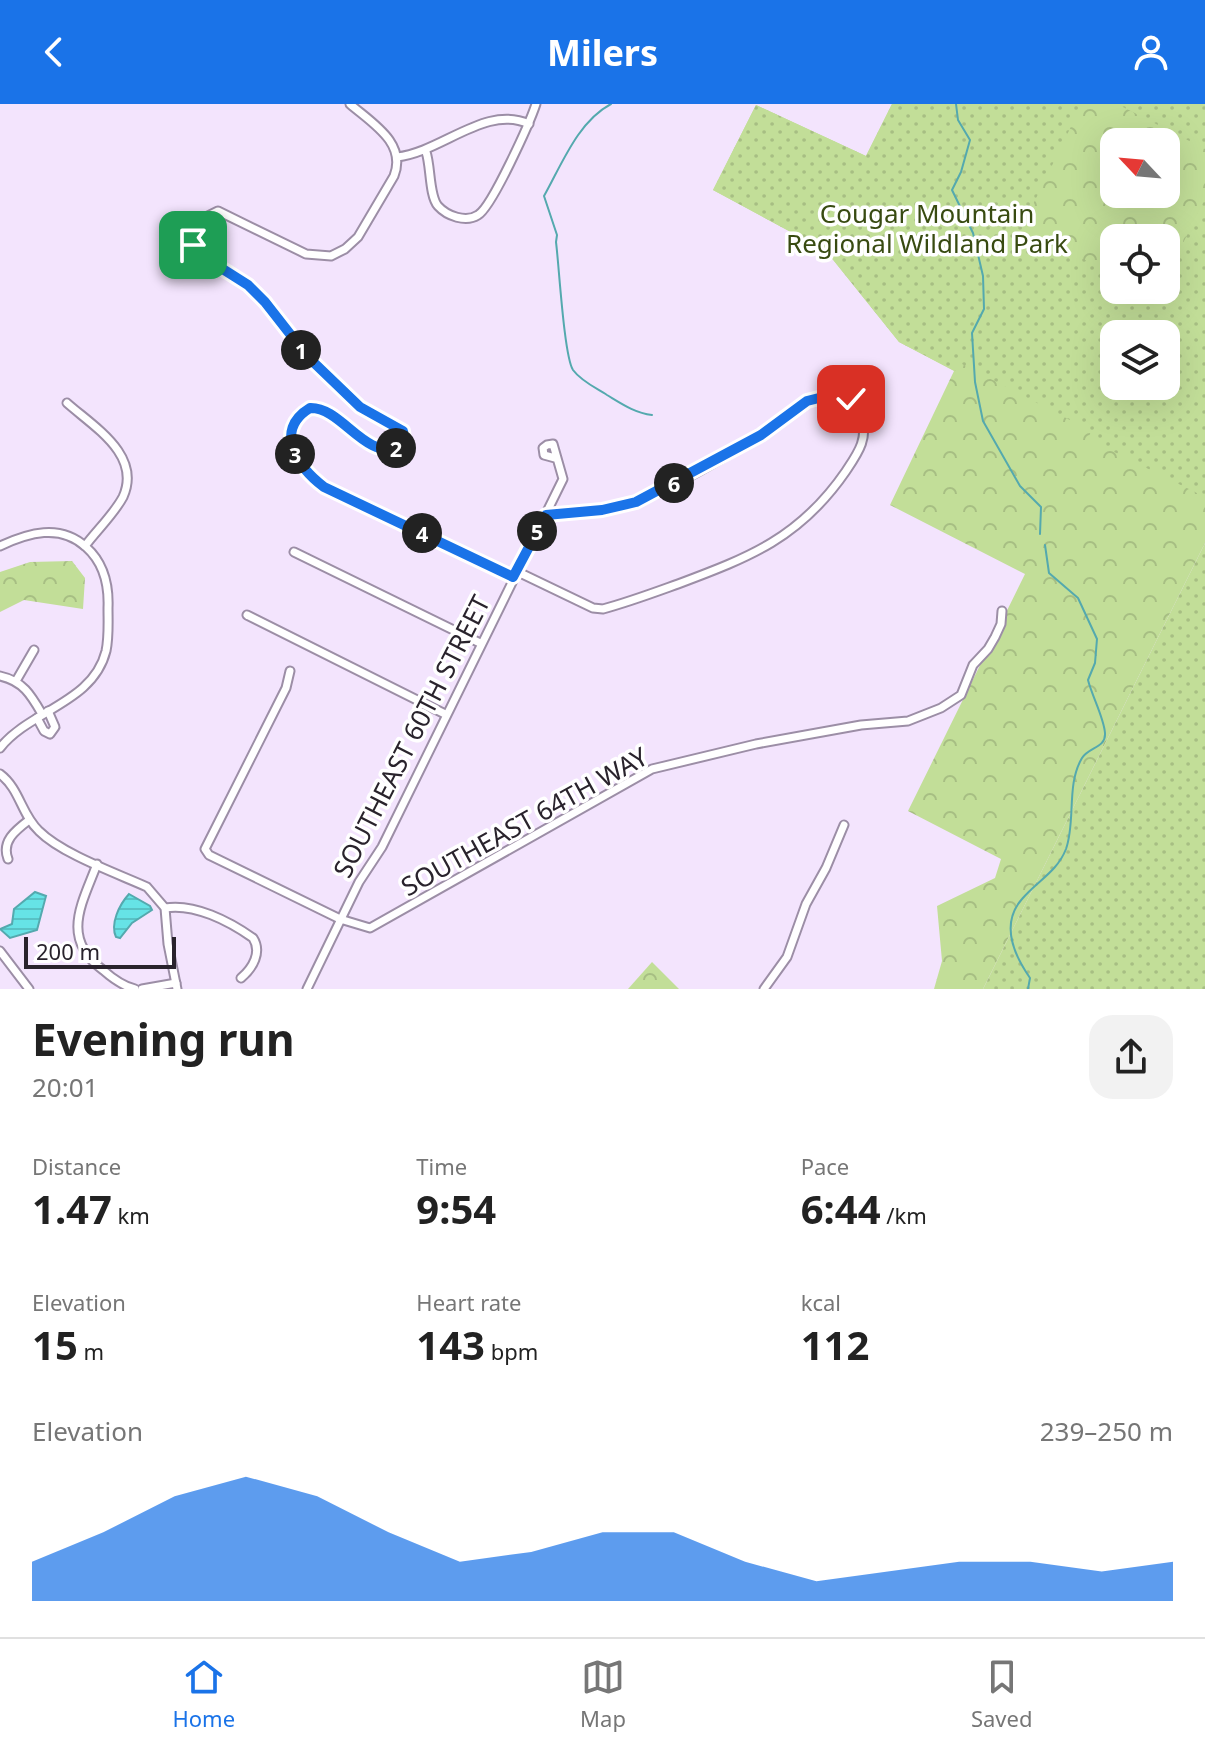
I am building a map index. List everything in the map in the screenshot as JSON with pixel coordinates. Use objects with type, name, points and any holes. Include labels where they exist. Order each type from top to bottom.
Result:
[{"type":"street","points":[[350,104],[389,138],[397,157],[394,176],[366,225],[345,249],[331,256],[312,256],[223,212],[208,214],[195,225],[191,238],[196,250],[248,285],[308,357],[360,407],[400,428],[404,434],[402,443],[391,449],[379,447],[352,433],[318,408],[306,410],[295,422],[292,436],[294,453],[302,468],[324,487],[515,574],[593,608],[603,609],[727,566],[762,550],[796,525],[843,475],[865,437],[865,425],[855,403],[843,393],[829,394],[807,401],[761,435],[644,499],[602,510],[546,515]]},
{"type":"street","points":[[426,152],[438,206],[461,218],[478,215],[489,202],[536,104]]},
{"type":"street","points":[[397,157],[426,152],[492,120],[513,118],[529,124]]},
{"type":"street","points":[[67,403],[118,449],[127,471],[122,497],[85,546]]},
{"type":"street","name":"SOUTHEAST 60TH STREET","points":[[307,989],[340,919],[382,847],[563,479],[555,458]]},
{"type":"street","points":[[0,546],[27,534],[44,532],[68,536],[85,546],[98,562],[108,593],[106,647],[98,670],[88,684],[71,698],[15,733],[0,748]]},
{"type":"street","points":[[294,552],[480,643]]},
{"type":"street","name":"SOUTHEAST 64TH WAY","points":[[290,671],[274,712],[205,849],[209,855],[363,928],[376,926],[652,769],[756,744],[861,725],[908,721],[941,708],[961,695],[973,665],[995,637],[1001,624],[1002,611]]},
{"type":"street","points":[[247,615],[445,714]]},
{"type":"street","points":[[16,681],[34,650]]},
{"type":"street","points":[[0,676],[16,681],[29,692],[42,714]]},
{"type":"street","points":[[0,774],[13,786],[29,820],[51,841],[147,887],[165,908],[168,944],[177,986],[142,989]]},
{"type":"street","points":[[8,859],[5,853],[7,842],[29,820]]},
{"type":"street","points":[[764,989],[787,957],[806,904],[826,868],[844,825]]},
{"type":"street","points":[[97,864],[78,917],[79,941],[100,969],[135,989]]},
{"type":"street","points":[[165,908],[189,907],[253,938],[257,952],[249,970],[241,978]]},
{"type":"street","points":[[0,951],[29,989]]},
{"type":"green space","points":[[892,104],[1205,104],[1205,543],[983,989],[934,989],[942,961],[937,906],[995,878],[1001,859],[908,811],[1025,574],[890,505],[954,371],[899,342],[826,251],[713,190],[756,105],[866,156]]},
{"type":"green space","name":"Cougar Mountain Regional Wildland Park","points":[[892,104],[1082,104],[1022,227],[1100,268],[1100,304],[1180,304],[1180,249],[1205,199],[1205,497],[1088,439],[1091,431],[960,363],[955,371],[899,342],[826,251],[713,190],[756,105],[866,156]]},
{"type":"green space","points":[[1117,104],[1205,104],[1205,149],[1180,136],[1180,128],[1164,128]]},
{"type":"green space","points":[[1205,543],[1205,989],[983,989]]},
{"type":"green space","points":[[72,561],[85,578],[83,609],[24,600],[0,612],[0,572],[30,562]]},
{"type":"green space","points":[[652,962],[679,989],[628,989]]},
{"type":"shaded area","points":[[35,892],[46,896],[37,930],[10,938],[0,929],[12,924],[14,909]]},
{"type":"shaded area","points":[[129,894],[152,910],[132,923],[120,938],[116,937],[116,915]]},
{"type":"waterway","points":[[611,104],[589,121],[580,133],[544,196],[557,235],[564,329],[573,370],[584,381],[623,405],[652,415]]},
{"type":"waterway","points":[[956,104],[958,120],[970,140],[952,190],[973,233],[983,276],[984,309],[972,333],[975,382],[983,421],[1020,486],[1041,507],[1040,534]]},
{"type":"waterway","points":[[1028,989],[1030,978],[1012,939],[1015,909],[1062,857],[1069,838],[1077,769],[1085,754],[1105,738],[1088,680],[1095,663],[1097,639],[1078,598],[1049,573],[1045,545]]},
{"type":"route","points":[[193,245],[199,254],[248,285],[308,357],[360,407],[403,431],[404,439],[399,447],[379,447],[352,433],[324,411],[310,408],[302,413],[293,427],[292,444],[302,468],[324,487],[513,577],[546,515],[602,510],[636,502],[761,435],[807,401],[839,393],[851,399]]}]
